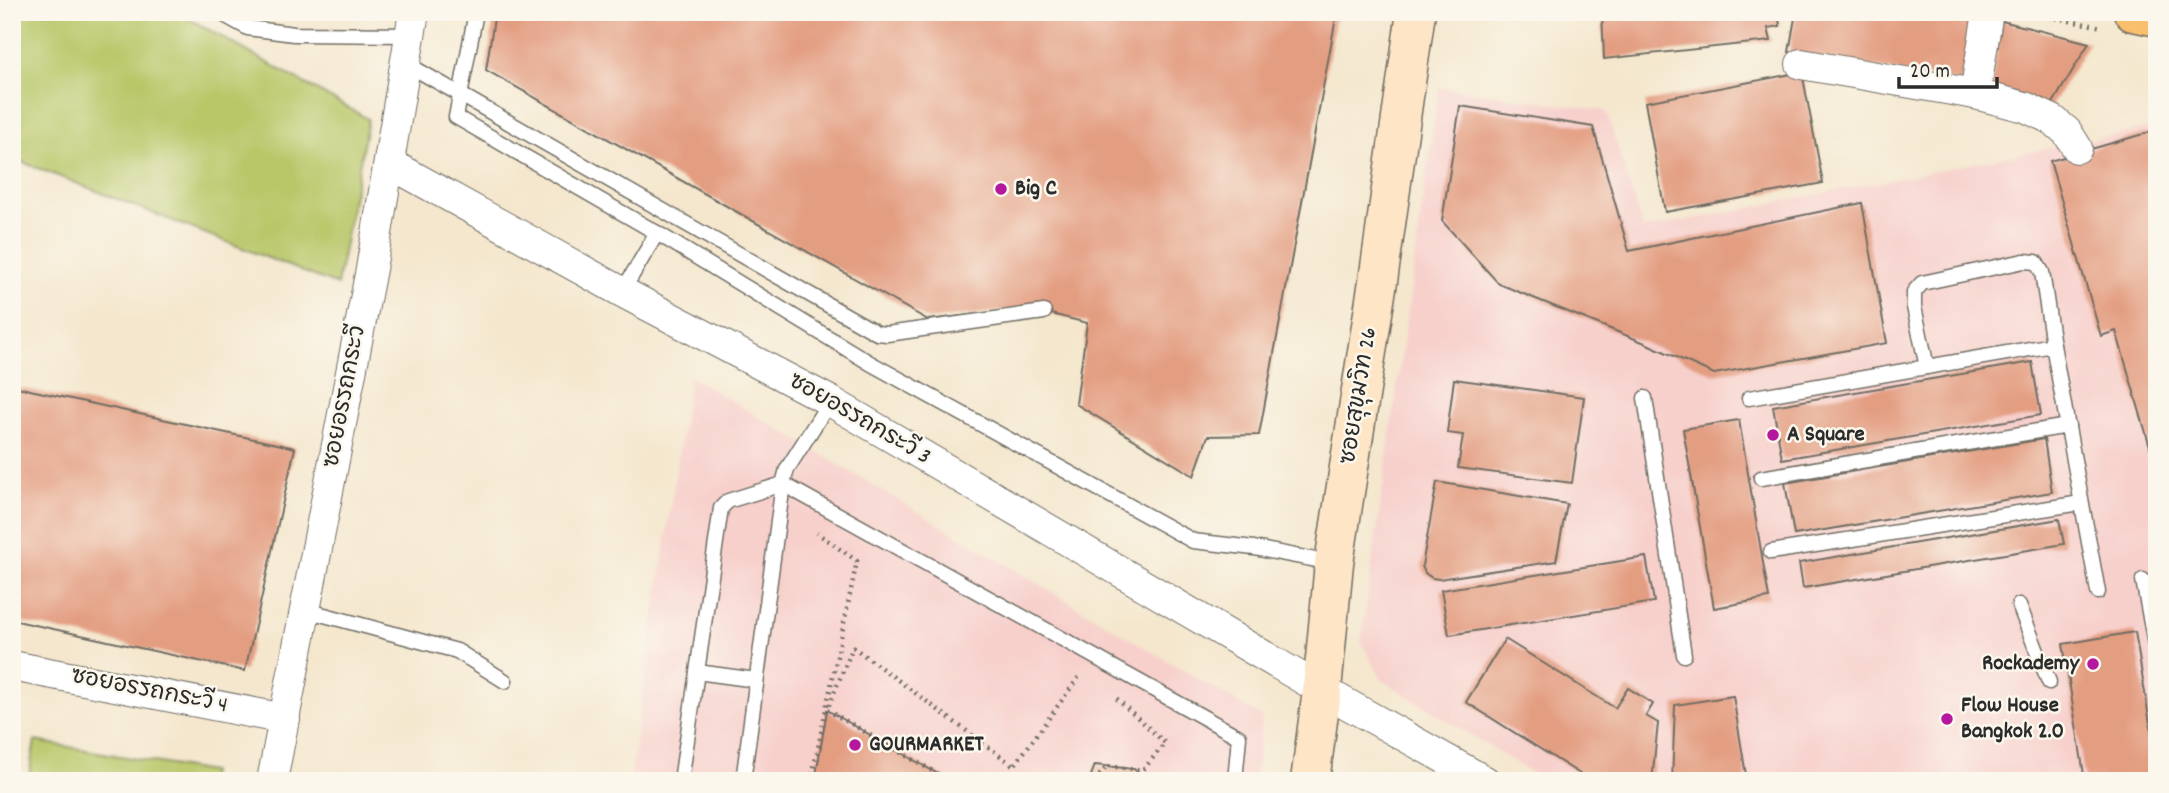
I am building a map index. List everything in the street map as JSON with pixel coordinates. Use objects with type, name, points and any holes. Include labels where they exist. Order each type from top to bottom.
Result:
[{"type":"main road","points":[[2122,20],[2157,17]]},
{"type":"street","name":"ซอยสุขุมวิท 26","points":[[1317,778],[1334,563],[1416,12]]},
{"type":"street","points":[[1975,94],[1988,12]]},
{"type":"street","name":"ซอยอรรถกระวี","points":[[272,781],[389,163],[410,37]]},
{"type":"street","points":[[1801,64],[1975,94],[2041,112],[2067,132],[2077,148]]},
{"type":"street","name":"ซอยอรรถกระวี 3","points":[[389,163],[622,292],[830,401],[1322,690],[1485,781]]},
{"type":"street","name":"ซอยอรรถกระวี 4","points":[[12,666],[285,719]]},
{"type":"lane","points":[[219,12],[248,29],[294,34],[410,37],[461,96],[877,333],[887,334],[1044,312]]},
{"type":"lane","points":[[476,12],[457,118],[656,233],[870,363],[1193,541],[1254,548],[1334,563]]},
{"type":"lane","points":[[622,292],[656,233]]},
{"type":"lane","points":[[1927,367],[1913,307],[1914,292],[1922,283],[2024,261],[2036,262],[2042,272],[2098,592]]},
{"type":"lane","points":[[1749,398],[2053,345]]},
{"type":"lane","points":[[1645,398],[1684,655]]},
{"type":"lane","points":[[743,781],[783,484],[787,468],[830,401]]},
{"type":"lane","points":[[1761,478],[2068,426]]},
{"type":"lane","points":[[681,781],[721,508],[727,501],[783,484],[1238,737],[1235,781]]},
{"type":"lane","points":[[1771,552],[2081,503]]},
{"type":"lane","points":[[2143,580],[2157,656]]},
{"type":"lane","points":[[2019,605],[2049,682]]},
{"type":"lane","points":[[306,610],[457,651],[505,681]]},
{"type":"lane","points":[[697,672],[756,680]]},
{"type":"path","points":[[2021,12],[2122,20]]},
{"type":"path","points":[[811,781],[857,561],[816,532]]},
{"type":"path","points":[[950,781],[827,710],[853,647],[1014,766],[1085,669]]},
{"type":"path","points":[[1095,781],[1107,766],[1143,770],[1165,743],[1105,688]]},
{"type":"shaded area","name":"A Square","points":[[1439,87],[1606,111],[1643,229],[2156,127],[2157,781],[1545,781],[1382,680],[1361,642]]},
{"type":"shaded area","points":[[690,376],[1262,717],[1255,781],[630,781]]},
{"type":"green space","points":[[12,12],[177,12],[368,119],[337,285],[12,158]]},
{"type":"green space","points":[[35,741],[211,772],[209,781],[28,781]]},
{"type":"building","name":"Big C","points":[[495,12],[1337,12],[1259,435],[1208,436],[1194,476],[1076,404],[1087,323],[1028,308],[928,320],[486,70]]},
{"type":"building","points":[[1602,12],[1778,12],[1780,26],[1768,28],[1771,41],[1604,59]]},
{"type":"building","points":[[1796,12],[1930,12],[1976,20],[1965,83],[1789,52]]},
{"type":"building","points":[[2002,21],[2089,43],[2050,108],[1991,86]]},
{"type":"building","points":[[1802,72],[1823,183],[1665,212],[1645,102]]},
{"type":"building","points":[[1460,106],[1593,127],[1629,251],[1862,203],[1887,343],[1714,374],[1499,284],[1442,221]]},
{"type":"building","points":[[2150,132],[2157,156],[2156,467],[2116,331],[2101,336],[2050,161]]},
{"type":"building","points":[[2032,362],[2041,415],[1782,459],[1773,406]]},
{"type":"building","points":[[1454,379],[1584,397],[1572,483],[1458,468],[1463,435],[1447,433]]},
{"type":"building","points":[[12,386],[295,448],[245,671],[12,620]]},
{"type":"building","points":[[1739,420],[1769,598],[1714,608],[1683,429]]},
{"type":"building","points":[[2044,439],[2052,492],[1794,535],[1785,483]]},
{"type":"building","points":[[1437,482],[1567,504],[1556,561],[1432,578],[1425,573],[1422,566]]},
{"type":"building","points":[[2059,519],[2064,544],[1803,588],[1799,563]]},
{"type":"building","points":[[1646,557],[1654,602],[1449,635],[1441,590]]},
{"type":"building","points":[[2135,632],[2157,781],[2085,781],[2063,644]]},
{"type":"building","points":[[1505,639],[1615,708],[1628,688],[1653,704],[1646,716],[1658,723],[1652,781],[1591,781],[1466,702]]},
{"type":"building","points":[[1733,696],[1747,781],[1672,781],[1675,705]]},
{"type":"building","name":"GOURMARKET","points":[[827,710],[950,781],[815,781]]},
{"type":"building","points":[[1095,765],[1134,769],[1147,781],[1089,781]]},
{"type":"place","name":"Big C","points":[[1001,189]]},
{"type":"place","name":"A Square","points":[[1773,435]]},
{"type":"place","name":"Rockademy","points":[[2093,664]]},
{"type":"place","name":"Flow House Bangkok 2.0","points":[[1947,719]]},
{"type":"place","name":"GOURMARKET","points":[[855,745]]}]
